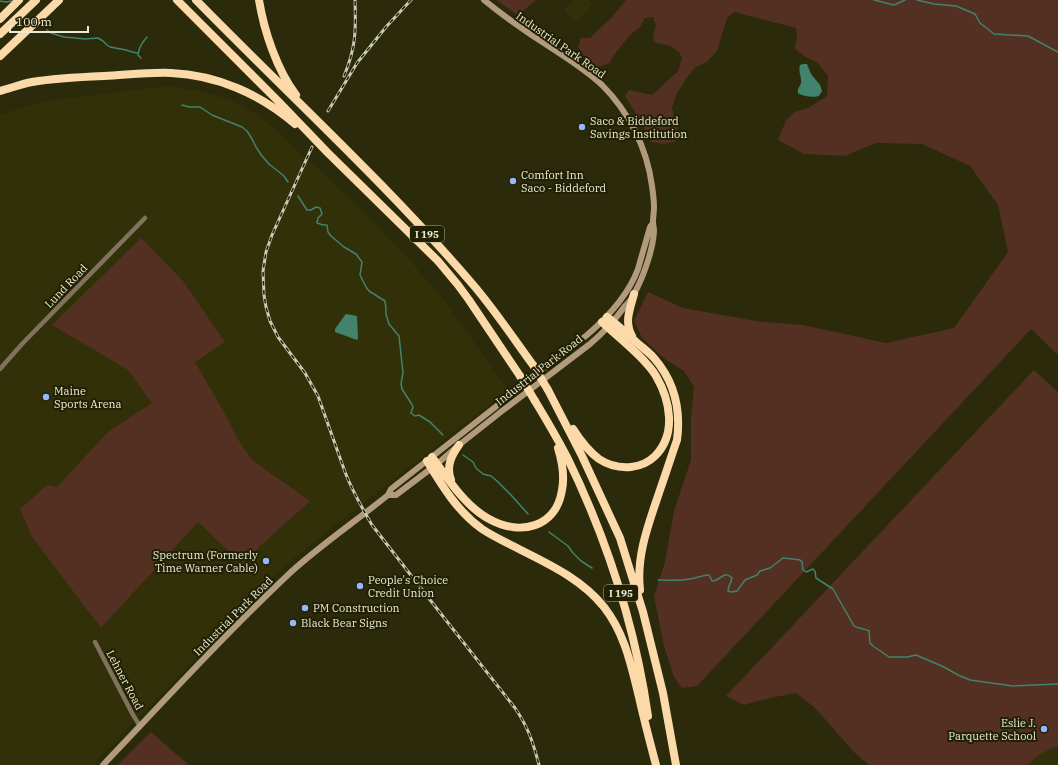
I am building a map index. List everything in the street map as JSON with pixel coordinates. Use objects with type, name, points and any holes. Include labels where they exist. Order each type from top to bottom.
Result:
[{"type":"highway","points":[[0,34],[36,0]]},
{"type":"highway","points":[[0,56],[59,0]]},
{"type":"highway","points":[[177,0],[328,153]]},
{"type":"highway","points":[[196,0],[310,113]]},
{"type":"highway","points":[[259,0],[264,26],[276,58],[293,91],[310,113]]},
{"type":"highway","points":[[0,19],[18,1]]},
{"type":"highway","points":[[0,91],[32,82],[74,77],[182,73],[205,77],[243,90],[269,104],[328,153]]},
{"type":"highway","name":"I 195","points":[[310,113],[410,214],[470,282],[514,338],[548,390],[582,456],[620,538],[643,612],[663,693],[676,765]]},
{"type":"highway","name":"I 195","points":[[328,153],[443,267],[469,300],[520,376],[566,455],[592,512],[608,553],[621,594],[633,636],[646,696],[656,765]]},
{"type":"highway","points":[[634,294],[628,317],[628,326],[631,335],[637,343]]},
{"type":"highway","points":[[608,322],[637,343],[653,358],[667,377],[676,403],[678,422],[676,440],[642,547],[639,581],[643,612]]},
{"type":"highway","points":[[548,390],[581,441],[599,459],[624,468],[635,467],[652,459],[659,452],[669,429],[669,413],[664,392],[652,370],[608,322]]},
{"type":"highway","points":[[431,463],[476,510],[489,519],[511,527],[526,528],[547,518],[554,511],[559,502],[563,478],[562,463],[553,432]]},
{"type":"highway","points":[[457,490],[450,476],[449,464],[459,445]]},
{"type":"highway","points":[[431,463],[436,478],[474,523],[495,537],[569,576],[589,591],[605,608],[619,632],[629,657],[656,765]]},
{"type":"main road","name":"Industrial Park Road","points":[[103,765],[198,666],[291,573],[388,495],[391,489],[459,445],[590,344],[634,294],[650,254],[654,233],[654,207],[647,159],[631,122],[618,102],[602,85],[587,73],[509,20],[484,0]]},
{"type":"main road","name":"Industrial Park Road","points":[[431,463],[587,336],[608,322],[638,268],[650,227],[653,223]]},
{"type":"street","name":"Lund Road","points":[[0,369],[22,344],[145,218]]},
{"type":"street","name":"Lehner Road","points":[[95,642],[140,726]]},
{"type":"shaded area","points":[[496,0],[536,0],[518,15]]},
{"type":"shaded area","points":[[574,0],[589,0],[593,4],[576,22],[564,10]]},
{"type":"shaded area","points":[[626,0],[1058,0],[1058,355],[1031,329],[697,686],[682,688],[674,677],[664,646],[654,596],[665,562],[674,511],[691,460],[691,416],[694,387],[684,371],[666,360],[642,338],[634,321],[648,292],[683,308],[756,321],[803,325],[886,343],[954,328],[1008,252],[998,205],[970,166],[922,144],[876,143],[845,156],[804,154],[778,140],[786,120],[795,112],[808,108],[827,96],[828,76],[818,63],[804,56],[795,49],[797,35],[796,28],[734,12],[727,18],[717,51],[707,62],[696,67],[677,93],[672,108],[679,137],[674,142],[663,144],[651,142],[643,125],[625,96],[629,90],[652,95],[678,71],[682,58],[679,52],[670,46],[654,42],[653,36],[656,26],[653,17],[645,18],[640,27],[629,36],[614,55],[610,63],[598,67],[584,56],[578,47],[581,38],[590,38],[611,18]]},
{"type":"shaded area","points":[[807,64],[811,74],[820,85],[822,91],[819,96],[814,97],[798,93],[801,84],[800,65]]},
{"type":"shaded area","points":[[160,87],[176,87],[199,91],[228,99],[250,110],[267,122],[348,197],[413,264],[444,300],[508,390],[281,569],[93,765],[0,765],[0,115],[31,104],[59,99]]},
{"type":"shaded area","points":[[141,238],[183,281],[225,342],[195,362],[237,438],[252,460],[310,501],[260,546],[245,567],[198,522],[101,628],[32,537],[20,509],[47,485],[57,487],[107,433],[152,403],[128,370],[52,325]]},
{"type":"shaded area","points":[[346,314],[357,316],[357,340],[335,332],[335,329]]},
{"type":"shaded area","points":[[1034,370],[1058,392],[1058,746],[1042,754],[1028,765],[869,765],[854,752],[815,708],[796,693],[744,705],[726,696]]},
{"type":"shaded area","name":"Eslie J. Parquette School","points":[[1058,716],[1058,765],[993,765]]},
{"type":"shaded area","points":[[151,732],[189,765],[118,765]]},
{"type":"waterway","points":[[874,0],[894,5],[905,0]]},
{"type":"waterway","points":[[917,0],[934,4],[956,6],[975,14],[980,23],[994,34],[1028,36],[1058,52]]},
{"type":"waterway","points":[[0,1],[12,1]]},
{"type":"waterway","points":[[47,30],[51,33],[64,37],[85,39],[98,38],[110,47],[138,53]]},
{"type":"waterway","points":[[141,58],[138,55],[139,50],[147,37]]},
{"type":"waterway","points":[[182,105],[189,107],[200,107],[212,115],[242,127],[247,131],[262,156],[269,164],[284,176],[288,182]]},
{"type":"waterway","points":[[298,196],[307,210],[311,210],[316,207],[320,208],[322,214],[318,218],[317,223],[327,225],[328,232],[331,236],[344,247],[356,254],[362,262],[360,275],[369,291],[385,301],[386,314],[389,324],[399,336],[403,373],[401,384],[402,389],[413,407],[411,413],[415,416],[419,415],[430,422],[443,435]]},
{"type":"waterway","points":[[463,455],[473,462],[476,468],[483,474],[491,476],[497,481],[528,514]]},
{"type":"waterway","points":[[549,532],[568,546],[581,561],[592,568]]},
{"type":"waterway","points":[[658,580],[693,579],[704,575],[709,575],[712,581],[715,581],[727,575],[732,578],[728,588],[728,591],[731,592],[737,591],[745,580],[757,575],[760,571],[770,568],[783,558],[800,560],[802,562],[803,570],[806,572],[813,569],[815,571],[816,578],[833,589],[854,626],[869,631],[870,643],[889,657],[907,657],[916,655],[970,680],[1013,686],[1058,684]]},
{"type":"railway","points":[[344,76],[353,48],[355,0]]},
{"type":"railway","points":[[328,111],[357,63],[386,27],[411,0]]},
{"type":"railway","points":[[312,147],[272,235],[266,252],[263,271],[264,295],[270,321],[278,337],[305,373],[318,396],[345,472],[357,499],[372,525],[515,708],[530,735],[539,765]]},
{"type":"place","name":"Saco & Biddeford Savings Institution","points":[[582,127]]},
{"type":"place","name":"Comfort Inn Saco - Biddeford","points":[[513,181]]},
{"type":"place","name":"Maine Sports Arena","points":[[46,397]]},
{"type":"place","name":"Spectrum (Formerly Time Warner Cable)","points":[[266,561]]},
{"type":"place","name":"People's Choice Credit Union","points":[[360,586]]},
{"type":"place","name":"PM Construction","points":[[305,608]]},
{"type":"place","name":"Black Bear Signs","points":[[293,623]]},
{"type":"place","name":"Eslie J. Parquette School","points":[[1044,729]]}]
